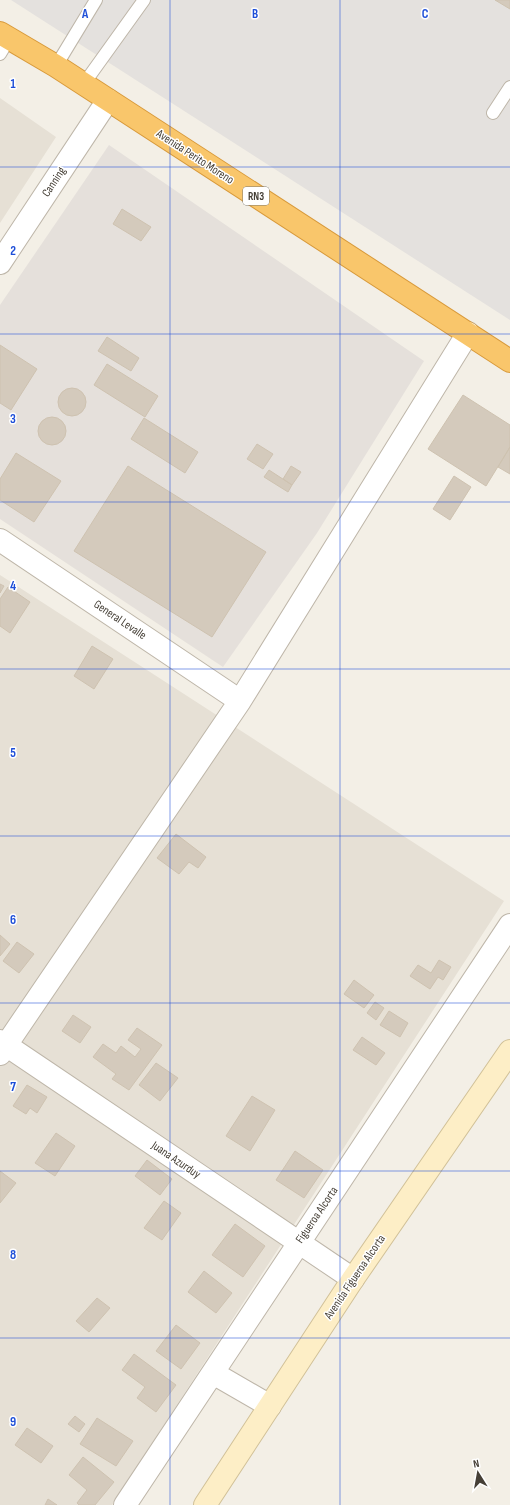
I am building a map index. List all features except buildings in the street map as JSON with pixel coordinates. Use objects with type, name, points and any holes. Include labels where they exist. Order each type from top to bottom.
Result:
[{"type":"highway","name":"Avenida Perito Moreno","points":[[3,42],[56,66],[83,85],[510,361]]},
{"type":"main road","name":"Avenida Figueroa Alcorta","points":[[205,1505],[353,1279],[510,1051]]},
{"type":"street","name":"Canning","points":[[0,263],[108,100]]},
{"type":"street","points":[[2,1046],[240,701],[468,333]]},
{"type":"street","name":"General Levalle","points":[[0,540],[240,701]]},
{"type":"street","name":"Figueroa Alcorta","points":[[125,1505],[510,925]]},
{"type":"street","name":"Juana Azurduy","points":[[2,1046],[353,1279]]},
{"type":"street","points":[[213,1372],[270,1406]]},
{"type":"lane","points":[[56,66],[96,0]]},
{"type":"lane","points":[[83,85],[144,0]]},
{"type":"lane","points":[[493,113],[510,87]]},
{"type":"shaded area","points":[[11,0],[510,0],[510,320]]},
{"type":"shaded area","points":[[0,98],[56,137],[0,223]]},
{"type":"shaded area","points":[[109,145],[424,361],[317,533],[223,667],[0,519],[0,305]]},
{"type":"shaded area","points":[[0,575],[504,901],[112,1505],[0,1505]]}]
